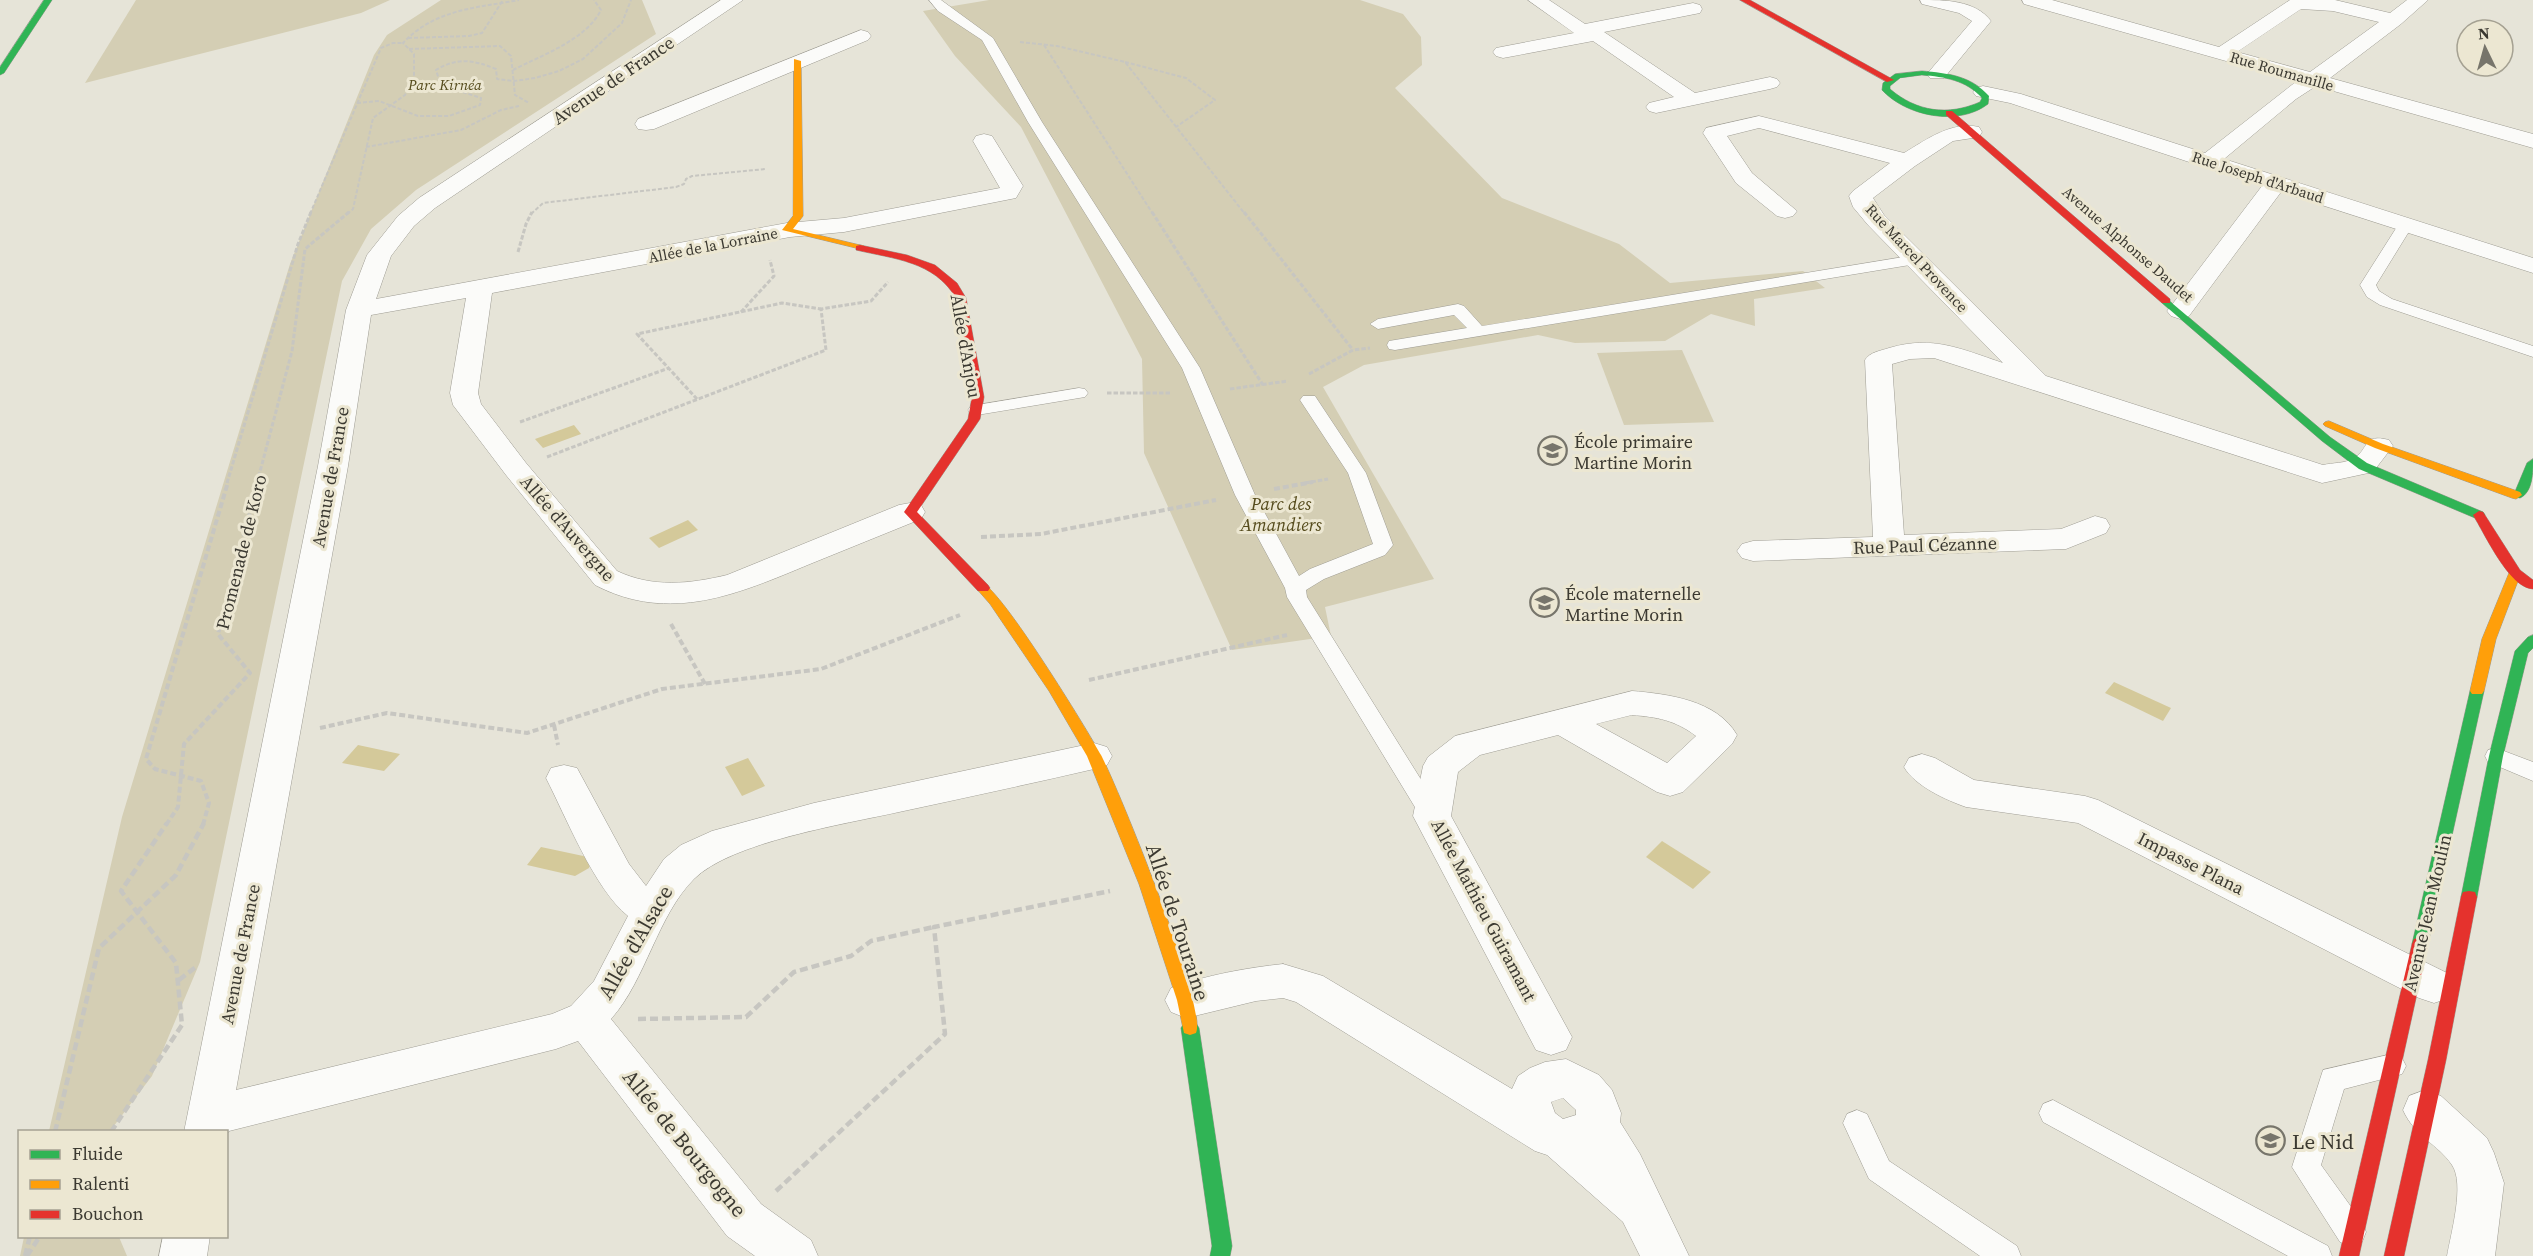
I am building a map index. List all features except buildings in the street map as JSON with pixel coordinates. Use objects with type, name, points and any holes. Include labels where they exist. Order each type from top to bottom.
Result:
[{"type":"main road","points":[[0,73],[48,0]]},
{"type":"main road","points":[[1744,0],[1890,80]]},
{"type":"main road","points":[[775,233],[798,216],[797,61]]},
{"type":"main road","points":[[1909,74],[1937,74],[1965,81],[1983,92],[1986,98],[1984,104],[1976,109],[1949,113],[1921,110],[1897,101],[1886,90],[1886,85],[1890,80],[1909,74]]},
{"type":"main road","name":"Avenue Alphonse Daudet","points":[[1949,113],[2326,439],[2371,456],[2523,495]]},
{"type":"main road","name":"Allée d'Anjou","points":[[775,233],[909,258],[928,264],[955,284],[978,397],[977,410],[950,455],[910,512]]},
{"type":"main road","name":"Avenue Alphonse Daudet","points":[[2284,402],[2371,456],[2479,515]]},
{"type":"main road","points":[[2533,463],[2523,495],[2487,501],[2479,515],[2515,573],[2533,587]]},
{"type":"main road","points":[[910,512],[995,601],[1054,688]]},
{"type":"main road","name":"Avenue Jean Moulin","points":[[2351,1245],[2489,639],[2515,573]]},
{"type":"main road","name":"Avenue Jean Moulin","points":[[2394,1254],[2449,995],[2496,756],[2522,651],[2533,640]]},
{"type":"main road","name":"Allée de Touraine","points":[[1054,688],[1094,756],[1148,884],[1186,1000],[1222,1246],[1220,1256]]},
{"type":"street","name":"Avenue de France","points":[[208,1124],[333,466],[359,310],[379,255],[406,221],[427,203],[734,0]]},
{"type":"street","points":[[1537,0],[1691,99]]},
{"type":"street","points":[[1929,0],[1979,15],[1982,21],[1937,74]]},
{"type":"street","name":"Rue Roumanille","points":[[2031,0],[2533,141]]},
{"type":"street","points":[[2208,161],[2289,95],[2313,80],[2419,0]]},
{"type":"street","points":[[2221,54],[2295,4],[2308,1],[2325,2],[2394,20]]},
{"type":"street","points":[[1503,52],[1693,9]]},
{"type":"street","points":[[646,123],[861,36]]},
{"type":"street","points":[[1656,107],[1770,83]]},
{"type":"street","name":"Rue Joseph d'Arbaud","points":[[1983,92],[2014,98],[2533,266]]},
{"type":"street","points":[[1785,211],[1744,178],[1714,133],[1759,122],[1907,161]]},
{"type":"street","name":"Rue Marcel Provence","points":[[1971,132],[1947,136],[1907,161],[1862,196],[1865,207],[2040,384]]},
{"type":"street","name":"Allée de la Lorraine","points":[[359,310],[775,233],[844,225],[1008,193],[1012,186],[984,141]]},
{"type":"street","points":[[2180,311],[2276,183]]},
{"type":"street","name":"Allée d'Auvergne","points":[[480,288],[464,393],[467,405],[516,469],[606,578],[621,587],[638,593],[654,595],[683,593],[736,583],[910,512]]},
{"type":"street","name":"Rue Marcel Provence","points":[[1889,546],[1878,360],[1908,351],[1936,350],[2322,474],[2371,456]]},
{"type":"street","name":"Rue Paul Cézanne","points":[[1753,551],[2066,539],[2095,526]]},
{"type":"street","name":"Allée Mathieu Guiramant","points":[[1558,1097],[1432,816],[1441,766],[1468,745],[1560,720]]},
{"type":"street","name":"Allée d'Alsace","points":[[208,1124],[556,1031],[586,1019],[609,993],[650,910],[678,870],[695,855],[725,841],[814,818],[1094,756]]},
{"type":"street","name":"Impasse Plana","points":[[1922,766],[1966,793],[2085,810],[2449,995]]},
{"type":"street","points":[[564,778],[615,875],[629,895],[650,910]]},
{"type":"street","points":[[1186,1000],[1256,984],[1283,981],[1308,988],[1456,1077],[1558,1097],[1641,1210],[1665,1256]]},
{"type":"street","name":"Allée de Bourgogne","points":[[586,1019],[744,1220],[794,1256]]},
{"type":"street","points":[[2425,1110],[2471,1153],[2481,1183],[2471,1256]]},
{"type":"street","points":[[183,1256],[186,1238]]},
{"type":"lane","points":[[935,0],[942,8],[987,38],[1035,122],[1191,368],[1245,495],[1295,588],[1297,597],[1432,816]]},
{"type":"lane","points":[[2405,225],[2368,285],[2373,294],[2386,302],[2533,352]]},
{"type":"lane","points":[[1395,345],[1916,260]]},
{"type":"lane","points":[[1378,324],[1458,309],[1478,331]]},
{"type":"lane","points":[[977,410],[1079,393]]},
{"type":"lane","points":[[1295,588],[1317,574],[1378,551],[1383,545],[1357,473],[1309,400]]},
{"type":"lane","points":[[2496,756],[2533,772]]},
{"type":"lane","points":[[2392,1066],[2333,1079],[2306,1167],[2351,1245],[2394,1254]]},
{"type":"lane","points":[[2053,1113],[2317,1256]]},
{"type":"lane","points":[[1857,1123],[1879,1170],[2006,1256]]},
{"type":"path","points":[[402,44],[418,28],[433,20],[458,12],[519,0]]},
{"type":"path","points":[[513,70],[563,45],[597,19],[601,10],[594,0]]},
{"type":"path","points":[[356,103],[379,101],[392,104],[418,116],[448,116],[480,105],[481,98],[438,82],[436,70],[450,61],[463,58],[481,62],[496,69],[496,80],[514,81],[559,71],[582,59],[622,23],[631,0]]},
{"type":"path","points":[[407,38],[468,36],[482,33],[502,2]]},
{"type":"path","points":[[987,38],[1043,45],[1125,62],[1186,78],[1215,100],[1176,127]]},
{"type":"path","points":[[55,1130],[99,948],[176,875],[202,829],[209,803],[201,781],[155,769],[146,759],[298,244],[381,48],[393,43],[402,44],[409,49],[414,54],[414,80],[405,94],[373,118],[366,147],[461,130],[501,110],[530,104],[516,95],[511,56],[500,46],[409,49]]},
{"type":"path","points":[[1043,45],[1263,385]]},
{"type":"path","points":[[1125,62],[1353,350]]},
{"type":"path","name":"Promenade de Koro","points":[[112,1130],[182,1025],[176,963],[121,891],[178,807],[184,744],[250,673],[218,634],[292,351],[305,249],[353,209],[366,147]]},
{"type":"path","points":[[510,282],[525,225],[537,206],[543,203],[676,187],[684,184],[686,178],[692,176],[797,165]]},
{"type":"path","points":[[740,312],[774,276],[775,233]]},
{"type":"path","points":[[697,399],[638,334],[782,303],[821,309],[871,302],[909,258]]},
{"type":"path","points":[[516,469],[826,350],[821,309]]},
{"type":"path","points":[[1079,393],[1201,393],[1297,380],[1353,350],[1395,345]]},
{"type":"path","points":[[488,434],[669,368]]},
{"type":"path","points":[[1297,380],[1309,400]]},
{"type":"path","points":[[942,545],[974,538],[1041,534],[1357,473]]},
{"type":"path","points":[[654,595],[705,684]]},
{"type":"path","points":[[281,736],[387,713],[526,733],[662,689],[821,669],[995,601]]},
{"type":"path","points":[[1054,688],[1315,629]]},
{"type":"path","points":[[586,1019],[746,1017],[794,972],[851,956],[871,941],[1148,884]]},
{"type":"path","points":[[744,1220],[945,1034],[934,927]]},
{"type":"path","points":[[26,1256],[30,1238]]},
{"type":"path","points":[[26,1256],[39,1238]]},
{"type":"green space","points":[[136,0],[390,0],[361,13],[85,83]]},
{"type":"green space","name":"Parc Kirnéa","points":[[441,0],[642,0],[656,34],[416,190],[371,229],[342,281],[200,962],[152,1076],[111,1130],[49,1130],[122,817],[290,264],[374,55],[387,35]]},
{"type":"green space","name":"Parc des Amandiers","points":[[989,0],[1360,0],[1403,14],[1421,37],[1422,65],[1395,88],[1502,198],[1619,244],[1670,283],[1803,271],[1825,288],[1754,299],[1755,326],[1711,314],[1665,341],[1575,343],[1538,335],[1364,365],[1323,387],[1434,579],[1325,607],[1331,636],[1232,650],[1144,453],[1142,359],[1021,127],[955,56],[923,11]]},
{"type":"green space","points":[[1682,350],[1714,422],[1624,425],[1597,353]]},
{"type":"green space","points":[[24,1238],[119,1238],[127,1256],[20,1256]]},
{"type":"shaded area","points":[[574,425],[581,434],[543,448],[535,439]]},
{"type":"shaded area","points":[[688,520],[698,530],[659,548],[649,538]]},
{"type":"shaded area","points":[[2114,682],[2171,708],[2163,721],[2105,693]]},
{"type":"shaded area","points":[[358,745],[400,754],[384,771],[342,763]]},
{"type":"shaded area","points":[[748,758],[765,786],[742,796],[725,767]]},
{"type":"shaded area","points":[[1662,841],[1711,872],[1693,889],[1646,857]]},
{"type":"shaded area","points":[[541,847],[588,857],[586,860],[590,864],[589,868],[575,876],[527,865]]},
{"type":"traffic: fast","points":[[0,73],[48,0]]},
{"type":"traffic: fast","points":[[1922,73],[1949,76],[1965,81],[1986,98],[1984,104],[1959,112],[1933,113],[1908,105],[1896,99],[1886,90],[1886,85],[1898,76],[1922,73]]},
{"type":"traffic: fast","points":[[2166,301],[2326,439],[2363,466],[2479,515]]},
{"type":"traffic: fast","points":[[2520,494],[2533,463]]},
{"type":"traffic: fast","points":[[2469,897],[2496,756],[2522,651],[2533,640]]},
{"type":"traffic: fast","points":[[2420,944],[2477,691]]},
{"type":"traffic: fast","points":[[1190,1028],[1222,1246],[1220,1256]]},
{"type":"traffic: slow","points":[[797,61],[798,216],[787,230],[860,248]]},
{"type":"traffic: slow","points":[[2329,424],[2379,446],[2516,495]]},
{"type":"traffic: slow","points":[[2477,691],[2489,639],[2515,573]]},
{"type":"traffic: slow","points":[[983,588],[995,601],[1054,688],[1094,756],[1147,884],[1186,1000],[1190,1028]]},
{"type":"traffic: jam","points":[[1744,0],[1890,80]]},
{"type":"traffic: jam","points":[[1949,113],[2166,301]]},
{"type":"traffic: jam","points":[[860,248],[904,257],[931,267],[953,285],[961,298],[978,397],[974,419],[910,512],[983,588]]},
{"type":"traffic: jam","points":[[2479,515],[2515,573],[2531,585]]},
{"type":"traffic: jam","points":[[2394,1256],[2437,1060],[2469,897]]},
{"type":"traffic: jam","points":[[2349,1256],[2420,944]]},
{"type":"place","name":"École primaire Martine Morin","points":[[1553,451]]},
{"type":"place","name":"École maternelle Martine Morin","points":[[1544,603]]},
{"type":"place","name":"Le Nid","points":[[2271,1141]]}]
